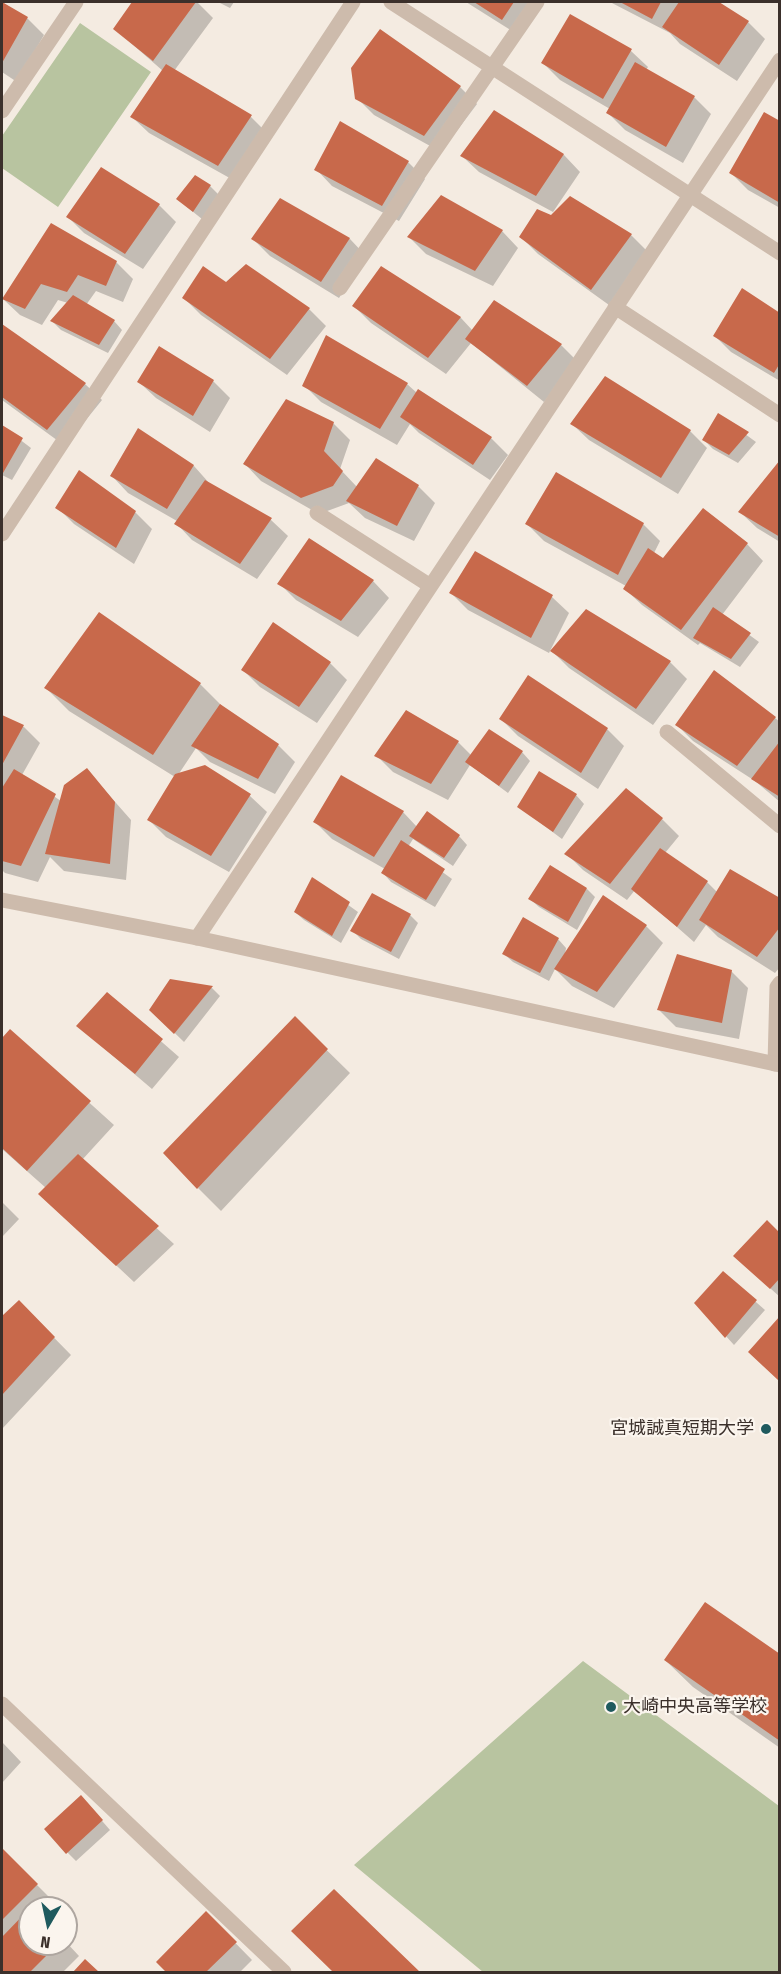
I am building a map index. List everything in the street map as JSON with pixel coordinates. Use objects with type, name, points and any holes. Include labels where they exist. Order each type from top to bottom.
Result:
[{"type":"street","points":[[2,111],[76,2]]},
{"type":"street","points":[[2,534],[353,2]]},
{"type":"street","points":[[391,2],[688,196],[780,253]]},
{"type":"street","points":[[340,288],[537,2]]},
{"type":"street","points":[[197,938],[429,585],[780,60]]},
{"type":"street","points":[[615,307],[780,415]]},
{"type":"street","points":[[317,513],[429,585]]},
{"type":"street","points":[[667,732],[780,826]]},
{"type":"street","points":[[2,900],[197,938],[777,1065],[777,987],[780,983]]},
{"type":"street","points":[[2,1704],[284,1972]]},
{"type":"green space","points":[[80,23],[151,72],[58,207],[2,168],[2,136]]},
{"type":"green space","points":[[583,1661],[779,1806],[779,1972],[483,1972],[354,1865]]},
{"type":"building","points":[[2,2],[28,17],[2,63]]},
{"type":"building","points":[[132,2],[196,2],[153,61],[113,29]]},
{"type":"building","points":[[474,2],[514,2],[502,20]]},
{"type":"building","points":[[620,2],[661,2],[652,19]]},
{"type":"building","points":[[679,2],[719,2],[749,21],[719,65],[662,27]]},
{"type":"building","points":[[570,14],[632,49],[603,99],[541,63]]},
{"type":"building","points":[[380,29],[461,86],[424,136],[355,99],[351,68]]},
{"type":"building","points":[[635,62],[695,96],[666,147],[606,113]]},
{"type":"building","points":[[166,64],[252,115],[218,166],[130,117]]},
{"type":"building","points":[[494,110],[564,154],[536,196],[460,156]]},
{"type":"building","points":[[764,112],[780,121],[780,203],[729,173]]},
{"type":"building","points":[[340,121],[409,161],[382,206],[314,170]]},
{"type":"building","points":[[101,167],[160,204],[125,254],[66,217]]},
{"type":"building","points":[[195,175],[211,185],[193,212],[176,199]]},
{"type":"building","points":[[441,195],[503,230],[475,271],[407,237]]},
{"type":"building","points":[[570,196],[632,234],[591,290],[519,237],[537,209],[551,215]]},
{"type":"building","points":[[280,198],[350,238],[321,282],[251,239]]},
{"type":"building","points":[[51,223],[117,261],[106,286],[78,275],[67,292],[41,284],[25,309],[2,299]]},
{"type":"building","points":[[246,264],[310,308],[270,359],[182,298],[203,266],[226,282]]},
{"type":"building","points":[[381,266],[461,317],[428,358],[352,306]]},
{"type":"building","points":[[742,288],[780,313],[780,363],[774,373],[713,336]]},
{"type":"building","points":[[73,295],[115,320],[99,345],[50,321]]},
{"type":"building","points":[[494,300],[562,344],[527,386],[465,339]]},
{"type":"building","points":[[2,324],[86,383],[47,430],[2,397]]},
{"type":"building","points":[[326,335],[408,383],[380,429],[302,386]]},
{"type":"building","points":[[159,346],[214,380],[193,416],[137,382]]},
{"type":"building","points":[[605,376],[691,430],[661,478],[570,424]]},
{"type":"building","points":[[418,389],[492,437],[473,465],[400,417]]},
{"type":"building","points":[[286,399],[334,422],[324,451],[343,471],[333,486],[301,498],[243,464]]},
{"type":"building","points":[[718,413],[749,432],[729,455],[702,440]]},
{"type":"building","points":[[2,425],[23,438],[3,473],[2,472]]},
{"type":"building","points":[[138,428],[194,465],[167,509],[110,476]]},
{"type":"building","points":[[376,458],[419,485],[397,526],[346,501]]},
{"type":"building","points":[[780,460],[780,537],[738,512]]},
{"type":"building","points":[[79,470],[136,511],[116,548],[55,508]]},
{"type":"building","points":[[556,472],[644,523],[618,575],[525,524]]},
{"type":"building","points":[[205,480],[272,518],[240,564],[174,524]]},
{"type":"building","points":[[703,508],[748,543],[681,630],[623,589],[648,548],[663,558]]},
{"type":"building","points":[[309,538],[374,580],[341,621],[277,584]]},
{"type":"building","points":[[475,551],[553,595],[531,638],[449,593]]},
{"type":"building","points":[[713,607],[751,633],[731,659],[693,638]]},
{"type":"building","points":[[586,609],[671,661],[636,709],[550,651]]},
{"type":"building","points":[[99,612],[201,683],[153,755],[44,688]]},
{"type":"building","points":[[273,622],[331,662],[299,707],[241,670]]},
{"type":"building","points":[[714,670],[776,717],[737,766],[675,725]]},
{"type":"building","points":[[528,675],[608,728],[581,773],[499,719]]},
{"type":"building","points":[[220,704],[279,744],[258,779],[191,746]]},
{"type":"building","points":[[406,710],[459,741],[431,784],[374,756]]},
{"type":"building","points":[[2,715],[24,725],[2,765]]},
{"type":"building","points":[[489,729],[523,751],[499,786],[465,762]]},
{"type":"building","points":[[780,741],[780,797],[751,779]]},
{"type":"building","points":[[205,765],[251,794],[211,856],[147,820],[175,774]]},
{"type":"building","points":[[87,768],[115,802],[110,864],[45,854],[64,785]]},
{"type":"building","points":[[14,769],[56,794],[21,866],[2,861],[2,788]]},
{"type":"building","points":[[539,771],[577,794],[553,832],[517,807]]},
{"type":"building","points":[[341,775],[404,811],[374,857],[313,822]]},
{"type":"building","points":[[626,788],[663,818],[610,884],[564,854]]},
{"type":"building","points":[[427,811],[460,835],[444,858],[409,836]]},
{"type":"building","points":[[401,840],[445,869],[426,900],[381,873]]},
{"type":"building","points":[[660,848],[708,881],[677,927],[631,889]]},
{"type":"building","points":[[550,865],[587,888],[568,922],[528,899]]},
{"type":"building","points":[[730,869],[780,898],[780,927],[757,957],[699,920]]},
{"type":"building","points":[[312,877],[350,902],[332,936],[294,912]]},
{"type":"building","points":[[372,893],[411,914],[391,952],[350,931]]},
{"type":"building","points":[[603,895],[647,925],[597,992],[554,969]]},
{"type":"building","points":[[523,917],[559,938],[540,973],[502,954]]},
{"type":"building","points":[[677,954],[732,970],[722,1023],[657,1010]]},
{"type":"building","points":[[170,979],[213,986],[174,1034],[149,1010]]},
{"type":"building","points":[[107,992],[163,1039],[135,1074],[76,1026]]},
{"type":"building","points":[[295,1016],[328,1049],[197,1189],[163,1153]]},
{"type":"building","points":[[10,1029],[91,1101],[27,1171],[2,1148],[2,1038]]},
{"type":"building","points":[[78,1154],[159,1226],[116,1266],[38,1194]]},
{"type":"building","points":[[767,1220],[780,1233],[780,1278],[770,1289],[733,1256]]},
{"type":"building","points":[[723,1271],[757,1300],[725,1338],[694,1303]]},
{"type":"building","points":[[19,1300],[55,1337],[2,1395],[2,1316]]},
{"type":"building","points":[[780,1316],[780,1378],[778,1380],[748,1352]]},
{"type":"building","points":[[705,1602],[780,1654],[780,1741],[664,1660]]},
{"type":"building","points":[[81,1795],[103,1820],[66,1854],[44,1829]]},
{"type":"building","points":[[2,1848],[38,1884],[26,1896],[18,1896],[18,1904],[2,1920]]},
{"type":"building","points":[[334,1889],[420,1972],[333,1972],[291,1931]]},
{"type":"building","points":[[206,1911],[237,1942],[206,1972],[166,1972],[156,1962]]},
{"type":"building","points":[[18,1920],[18,1956],[46,1956],[30,1972],[2,1972],[2,1937]]},
{"type":"building","points":[[85,1959],[99,1972],[73,1972]]},
{"type":"place","name":"宮城誠真短期大学","points":[[766,1429]]},
{"type":"place","name":"大崎中央高等学校","points":[[611,1707]]}]
